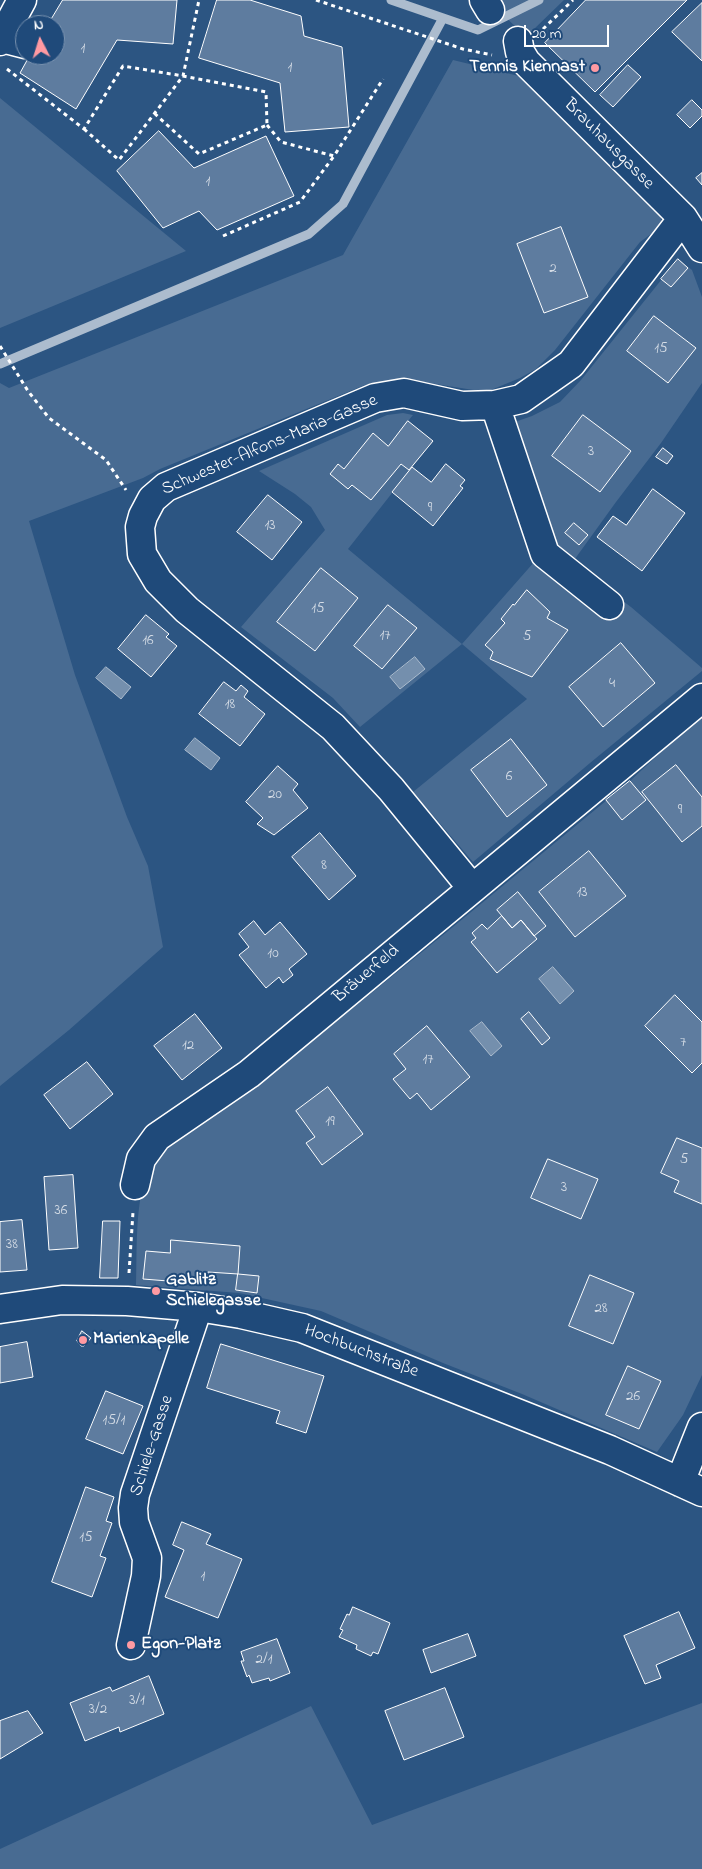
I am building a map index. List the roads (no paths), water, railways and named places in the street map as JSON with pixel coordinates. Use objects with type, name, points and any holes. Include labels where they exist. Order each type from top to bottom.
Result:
[{"type":"street","points":[[7,47],[22,0]]},
{"type":"street","name":"Brauhausgasse","points":[[527,46],[683,218],[702,248]]},
{"type":"street","name":"Schwester-Alfons-Maria-Gasse","points":[[472,888],[391,789],[333,727],[187,610],[158,581],[142,554],[140,527],[143,516],[152,499],[166,487],[375,398],[404,393],[462,406],[495,405],[521,400],[571,364],[683,218]]},
{"type":"street","points":[[495,405],[545,554],[610,605]]},
{"type":"street","name":"Bräuerfeld","points":[[135,1186],[141,1159],[157,1137],[249,1074],[702,698]]},
{"type":"street","name":"Hochbuchstraße","points":[[0,1309],[62,1300],[127,1301],[198,1307],[241,1314],[302,1328],[610,1450],[691,1487]]},
{"type":"street","name":"Schiele-Gasse","points":[[131,1644],[146,1576],[147,1558],[134,1522],[135,1494],[198,1307]]},
{"type":"street","points":[[691,1487],[702,1427]]},
{"type":"waterway","points":[[391,0],[478,30],[539,0]]},
{"type":"waterway","points":[[0,364],[309,234],[343,204],[443,18]]},
{"type":"place","name":"Tennis Kiennast","points":[[595,68]]},
{"type":"place","name":"Gablitz Schielegasse","points":[[156,1291]]},
{"type":"place","name":"Marienkapelle","points":[[83,1340]]},
{"type":"place","name":"Egon-Platz","points":[[131,1645]]}]
